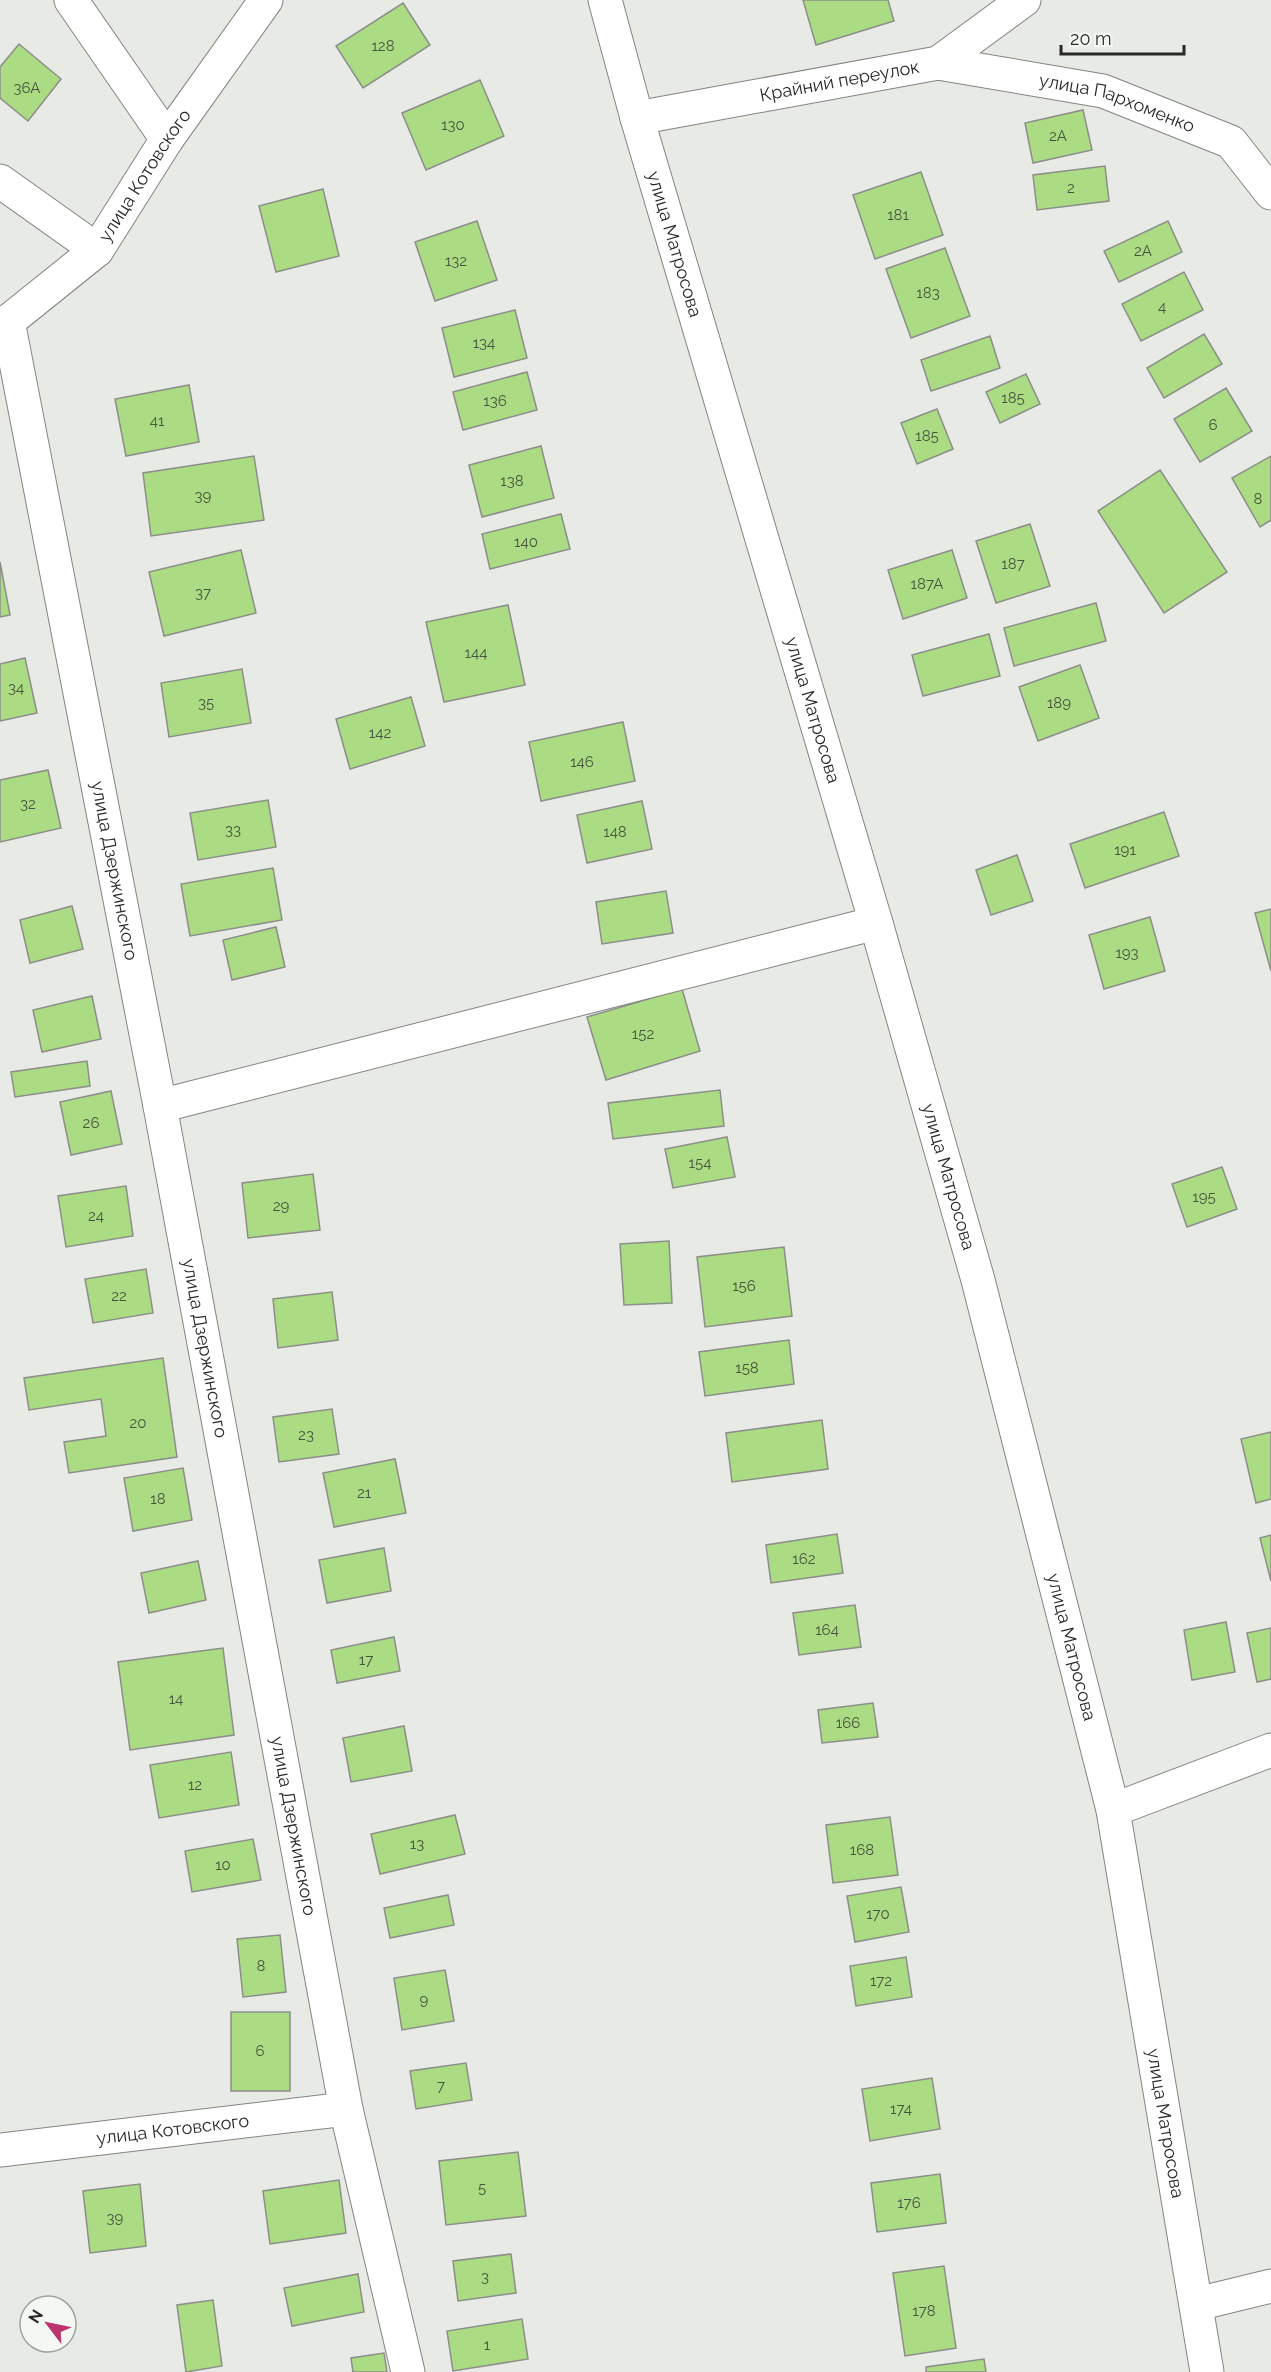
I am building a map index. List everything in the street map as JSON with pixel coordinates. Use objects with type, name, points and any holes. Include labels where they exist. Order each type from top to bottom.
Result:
[{"type":"street","points":[[71,0],[167,139]]},
{"type":"street","name":"улица Котовского","points":[[4,324],[97,250],[167,139],[266,0]]},
{"type":"street","name":"улица Матросова","points":[[605,0],[636,118],[876,922],[978,1280],[1113,1810],[1207,2372]]},
{"type":"street","name":"Крайний переулок","points":[[636,118],[938,63],[1024,0]]},
{"type":"street","name":"улица Пархоменко","points":[[938,63],[1103,92],[1231,142],[1271,193]]},
{"type":"street","points":[[0,181],[97,250]]},
{"type":"street","name":"улица Дзержинского","points":[[4,324],[160,1106],[346,2109],[408,2372]]},
{"type":"street","points":[[160,1106],[876,922]]},
{"type":"street","points":[[1113,1810],[1271,1750]]},
{"type":"street","name":"улица Котовского","points":[[0,2150],[346,2109]]},
{"type":"street","points":[[1197,2304],[1271,2286]]},
{"type":"building","points":[[803,0],[888,0],[894,21],[816,45]]},
{"type":"building","points":[[403,3],[430,45],[363,88],[336,46]]},
{"type":"building","points":[[19,44],[61,79],[28,121],[0,98],[0,67]]},
{"type":"building","points":[[480,80],[504,136],[426,170],[402,113]]},
{"type":"building","points":[[1083,110],[1092,150],[1033,163],[1025,123]]},
{"type":"building","points":[[1105,166],[1109,201],[1037,210],[1033,175]]},
{"type":"building","points":[[921,172],[943,235],[875,259],[853,195]]},
{"type":"building","points":[[323,189],[339,256],[276,272],[259,206]]},
{"type":"building","points":[[477,221],[497,280],[435,301],[415,242]]},
{"type":"building","points":[[1168,221],[1182,252],[1119,282],[1104,251]]},
{"type":"building","points":[[945,248],[970,316],[911,338],[886,269]]},
{"type":"building","points":[[1184,272],[1203,310],[1141,341],[1122,304]]},
{"type":"building","points":[[515,310],[527,358],[454,377],[442,328]]},
{"type":"building","points":[[1204,334],[1222,364],[1164,398],[1147,368]]},
{"type":"building","points":[[990,336],[1000,368],[931,391],[921,360]]},
{"type":"building","points":[[527,372],[537,410],[463,430],[453,392]]},
{"type":"building","points":[[1026,374],[1040,404],[1000,423],[986,392]]},
{"type":"building","points":[[189,385],[199,442],[126,456],[115,399]]},
{"type":"building","points":[[1226,388],[1252,431],[1200,462],[1174,419]]},
{"type":"building","points":[[937,409],[953,449],[917,464],[901,423]]},
{"type":"building","points":[[541,446],[554,498],[482,517],[469,465]]},
{"type":"building","points":[[254,456],[264,520],[151,536],[143,473]]},
{"type":"building","points":[[1271,456],[1271,520],[1260,527],[1232,478]]},
{"type":"building","points":[[1160,470],[1227,572],[1164,613],[1098,511]]},
{"type":"building","points":[[561,514],[570,549],[490,569],[482,534]]},
{"type":"building","points":[[1030,524],[1050,586],[996,603],[976,541]]},
{"type":"building","points":[[241,550],[256,613],[164,636],[149,572]]},
{"type":"building","points":[[952,550],[967,598],[903,619],[888,570]]},
{"type":"building","points":[[0,562],[10,615],[0,617]]},
{"type":"building","points":[[1096,603],[1106,641],[1014,666],[1004,628]]},
{"type":"building","points":[[508,605],[525,685],[444,702],[426,622]]},
{"type":"building","points":[[989,634],[1000,676],[923,696],[912,655]]},
{"type":"building","points":[[25,658],[37,713],[0,721],[0,664]]},
{"type":"building","points":[[1080,665],[1099,718],[1038,741],[1019,687]]},
{"type":"building","points":[[242,669],[251,723],[169,737],[161,683]]},
{"type":"building","points":[[411,697],[425,746],[350,769],[336,719]]},
{"type":"building","points":[[623,722],[635,781],[541,801],[529,742]]},
{"type":"building","points":[[48,770],[61,828],[0,842],[0,780]]},
{"type":"building","points":[[268,800],[276,847],[198,860],[190,813]]},
{"type":"building","points":[[642,801],[652,849],[587,863],[577,815]]},
{"type":"building","points":[[1164,812],[1179,856],[1085,888],[1070,844]]},
{"type":"building","points":[[1017,855],[1033,901],[991,915],[976,870]]},
{"type":"building","points":[[273,868],[282,920],[190,936],[181,884]]},
{"type":"building","points":[[666,891],[673,933],[602,944],[596,902]]},
{"type":"building","points":[[72,906],[83,949],[30,963],[20,920]]},
{"type":"building","points":[[1271,909],[1271,971],[1255,913]]},
{"type":"building","points":[[1150,917],[1165,971],[1104,989],[1089,935]]},
{"type":"building","points":[[276,927],[285,967],[232,980],[223,940]]},
{"type":"building","points":[[682,989],[700,1051],[606,1080],[587,1017]]},
{"type":"building","points":[[92,996],[101,1039],[42,1052],[33,1010]]},
{"type":"building","points":[[87,1061],[90,1086],[15,1097],[11,1072]]},
{"type":"building","points":[[720,1090],[724,1126],[613,1139],[608,1103]]},
{"type":"building","points":[[111,1091],[122,1144],[71,1155],[60,1102]]},
{"type":"building","points":[[727,1137],[735,1177],[673,1188],[665,1149]]},
{"type":"building","points":[[1222,1167],[1237,1209],[1187,1227],[1172,1184]]},
{"type":"building","points":[[313,1174],[320,1230],[248,1238],[242,1183]]},
{"type":"building","points":[[126,1186],[133,1236],[66,1247],[58,1196]]},
{"type":"building","points":[[669,1241],[672,1303],[624,1305],[620,1244]]},
{"type":"building","points":[[784,1247],[792,1316],[705,1327],[697,1257]]},
{"type":"building","points":[[146,1269],[153,1313],[93,1323],[85,1279]]},
{"type":"building","points":[[332,1292],[338,1340],[278,1348],[273,1299]]},
{"type":"building","points":[[789,1340],[794,1384],[705,1396],[699,1352]]},
{"type":"building","points":[[163,1358],[177,1457],[69,1473],[64,1442],[106,1436],[101,1399],[29,1410],[24,1378]]},
{"type":"building","points":[[332,1409],[339,1454],[279,1462],[273,1417]]},
{"type":"building","points":[[822,1420],[828,1469],[732,1482],[726,1433]]},
{"type":"building","points":[[1271,1432],[1271,1499],[1256,1503],[1241,1439]]},
{"type":"building","points":[[395,1459],[406,1513],[334,1527],[323,1473]]},
{"type":"building","points":[[183,1468],[192,1520],[133,1531],[124,1478]]},
{"type":"building","points":[[837,1534],[843,1573],[771,1583],[766,1545]]},
{"type":"building","points":[[1271,1535],[1271,1581],[1260,1538]]},
{"type":"building","points":[[384,1548],[391,1591],[327,1603],[319,1560]]},
{"type":"building","points":[[198,1561],[206,1600],[149,1613],[141,1573]]},
{"type":"building","points":[[855,1605],[861,1647],[799,1655],[793,1613]]},
{"type":"building","points":[[1226,1622],[1235,1672],[1192,1680],[1184,1630]]},
{"type":"building","points":[[1271,1628],[1271,1679],[1257,1682],[1247,1633]]},
{"type":"building","points":[[394,1637],[400,1671],[337,1683],[331,1650]]},
{"type":"building","points":[[223,1648],[234,1735],[130,1750],[118,1662]]},
{"type":"building","points":[[873,1703],[878,1737],[822,1743],[818,1710]]},
{"type":"building","points":[[404,1726],[412,1771],[351,1782],[343,1738]]},
{"type":"building","points":[[231,1752],[239,1805],[159,1818],[150,1765]]},
{"type":"building","points":[[455,1815],[465,1854],[380,1874],[371,1834]]},
{"type":"building","points":[[890,1817],[898,1875],[833,1883],[826,1825]]},
{"type":"building","points":[[253,1839],[261,1880],[192,1892],[185,1851]]},
{"type":"building","points":[[901,1887],[909,1932],[855,1942],[847,1896]]},
{"type":"building","points":[[448,1895],[454,1925],[390,1938],[384,1908]]},
{"type":"building","points":[[280,1935],[286,1992],[243,1997],[237,1939]]},
{"type":"building","points":[[906,1957],[912,1997],[856,2006],[850,1966]]},
{"type":"building","points":[[445,1970],[454,2021],[402,2030],[394,1978]]},
{"type":"building","points":[[231,2012],[290,2012],[290,2091],[231,2091]]},
{"type":"building","points":[[466,2063],[472,2100],[416,2109],[410,2071]]},
{"type":"building","points":[[932,2078],[940,2129],[870,2141],[862,2089]]},
{"type":"building","points":[[518,2152],[526,2216],[446,2225],[439,2161]]},
{"type":"building","points":[[940,2174],[946,2223],[877,2232],[871,2183]]},
{"type":"building","points":[[339,2180],[346,2233],[270,2244],[263,2191]]},
{"type":"building","points":[[140,2184],[146,2246],[90,2253],[83,2191]]},
{"type":"building","points":[[511,2254],[516,2293],[458,2301],[453,2261]]},
{"type":"building","points":[[944,2266],[956,2348],[905,2356],[893,2273]]},
{"type":"building","points":[[358,2274],[364,2312],[292,2326],[284,2288]]},
{"type":"building","points":[[213,2300],[222,2366],[186,2372],[177,2305]]},
{"type":"building","points":[[522,2319],[528,2359],[453,2371],[447,2331]]},
{"type":"building","points":[[384,2353],[387,2372],[353,2372],[351,2358]]},
{"type":"building","points":[[984,2359],[986,2372],[926,2372],[926,2367]]}]
